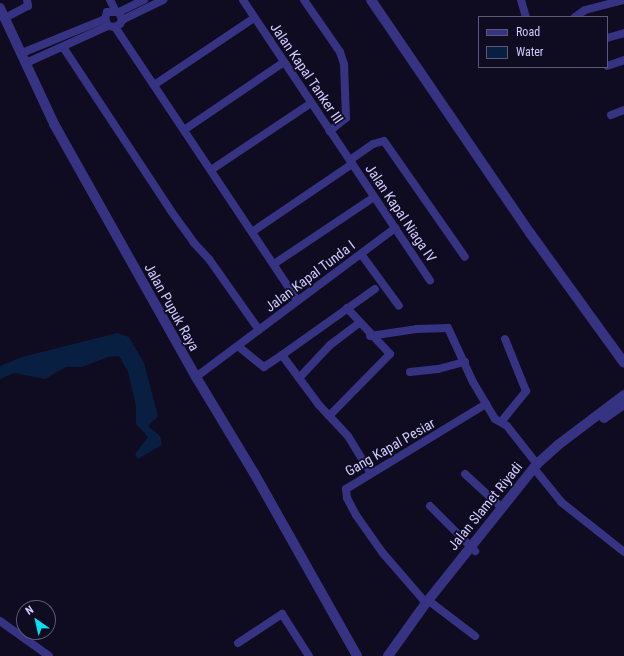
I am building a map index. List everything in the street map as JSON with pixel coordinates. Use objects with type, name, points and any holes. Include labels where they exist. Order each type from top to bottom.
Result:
[{"type":"street","points":[[5,18],[28,6],[27,0]]},
{"type":"street","points":[[110,0],[118,14]]},
{"type":"street","points":[[26,63],[63,47],[109,24],[118,14],[144,0]]},
{"type":"street","points":[[163,0],[118,14],[107,12],[109,24],[154,85],[298,301]]},
{"type":"street","name":"Jalan Kapal Tanker III","points":[[242,0],[351,162]]},
{"type":"street","points":[[304,0],[340,52],[344,64],[346,118],[330,131]]},
{"type":"street","points":[[371,0],[521,220],[624,363]]},
{"type":"street","points":[[521,0],[526,16]]},
{"type":"street","points":[[576,16],[585,10],[624,0]]},
{"type":"street","name":"Jalan Pupuk Raya","points":[[0,8],[54,124],[196,377],[254,473],[357,656]]},
{"type":"street","points":[[154,85],[254,18]]},
{"type":"street","points":[[22,53],[109,24]]},
{"type":"street","points":[[608,38],[624,33]]},
{"type":"street","points":[[63,47],[194,243],[209,259],[259,330]]},
{"type":"street","points":[[608,66],[624,60]]},
{"type":"street","points":[[184,130],[284,62]]},
{"type":"street","points":[[211,170],[311,103]]},
{"type":"street","points":[[611,115],[624,110]]},
{"type":"street","points":[[252,232],[351,162],[373,144],[384,141],[465,257]]},
{"type":"street","name":"Jalan Kapal Niaga IV","points":[[351,162],[430,280]]},
{"type":"street","points":[[274,264],[374,197]]},
{"type":"street","name":"Jalan Kapal Tunda I","points":[[196,377],[240,346],[259,330],[395,228]]},
{"type":"street","points":[[361,254],[399,306]]},
{"type":"street","points":[[240,346],[264,367],[282,356],[374,289]]},
{"type":"street","points":[[329,416],[389,356],[388,352],[358,323],[348,308]]},
{"type":"street","points":[[299,378],[330,345],[358,323]]},
{"type":"street","points":[[370,336],[445,326],[450,330],[486,404],[495,419],[501,422],[561,502],[624,552]]},
{"type":"street","points":[[501,422],[526,392],[505,339]]},
{"type":"street","points":[[282,356],[329,416],[348,436],[370,472]]},
{"type":"street","points":[[410,372],[438,369],[466,362]]},
{"type":"street","name":"Jalan Slamet Riyadi","points":[[472,550],[501,507],[537,468],[573,433],[624,395]]},
{"type":"street","name":"Gang Kapal Pesiar","points":[[430,604],[382,552],[347,498],[346,493],[348,487],[370,472],[435,437],[486,404]]},
{"type":"street","name":"Jalan Slamet Riyadi","points":[[388,656],[537,468],[582,432],[624,404]]},
{"type":"street","points":[[465,474],[501,507]]},
{"type":"street","points":[[430,506],[472,550]]},
{"type":"street","points":[[430,604],[475,636]]},
{"type":"street","name":"Jalan Slamet Riyadi","points":[[396,656],[430,604]]},
{"type":"street","points":[[238,643],[282,614],[308,656]]},
{"type":"street","points":[[0,621],[49,656]]},
{"type":"water","points":[[117,333],[129,337],[144,363],[158,416],[148,426],[160,436],[162,445],[138,459],[135,454],[148,437],[136,424],[136,406],[128,372],[119,356],[108,357],[82,367],[66,367],[45,379],[14,373],[0,379],[0,366],[22,357]]}]
